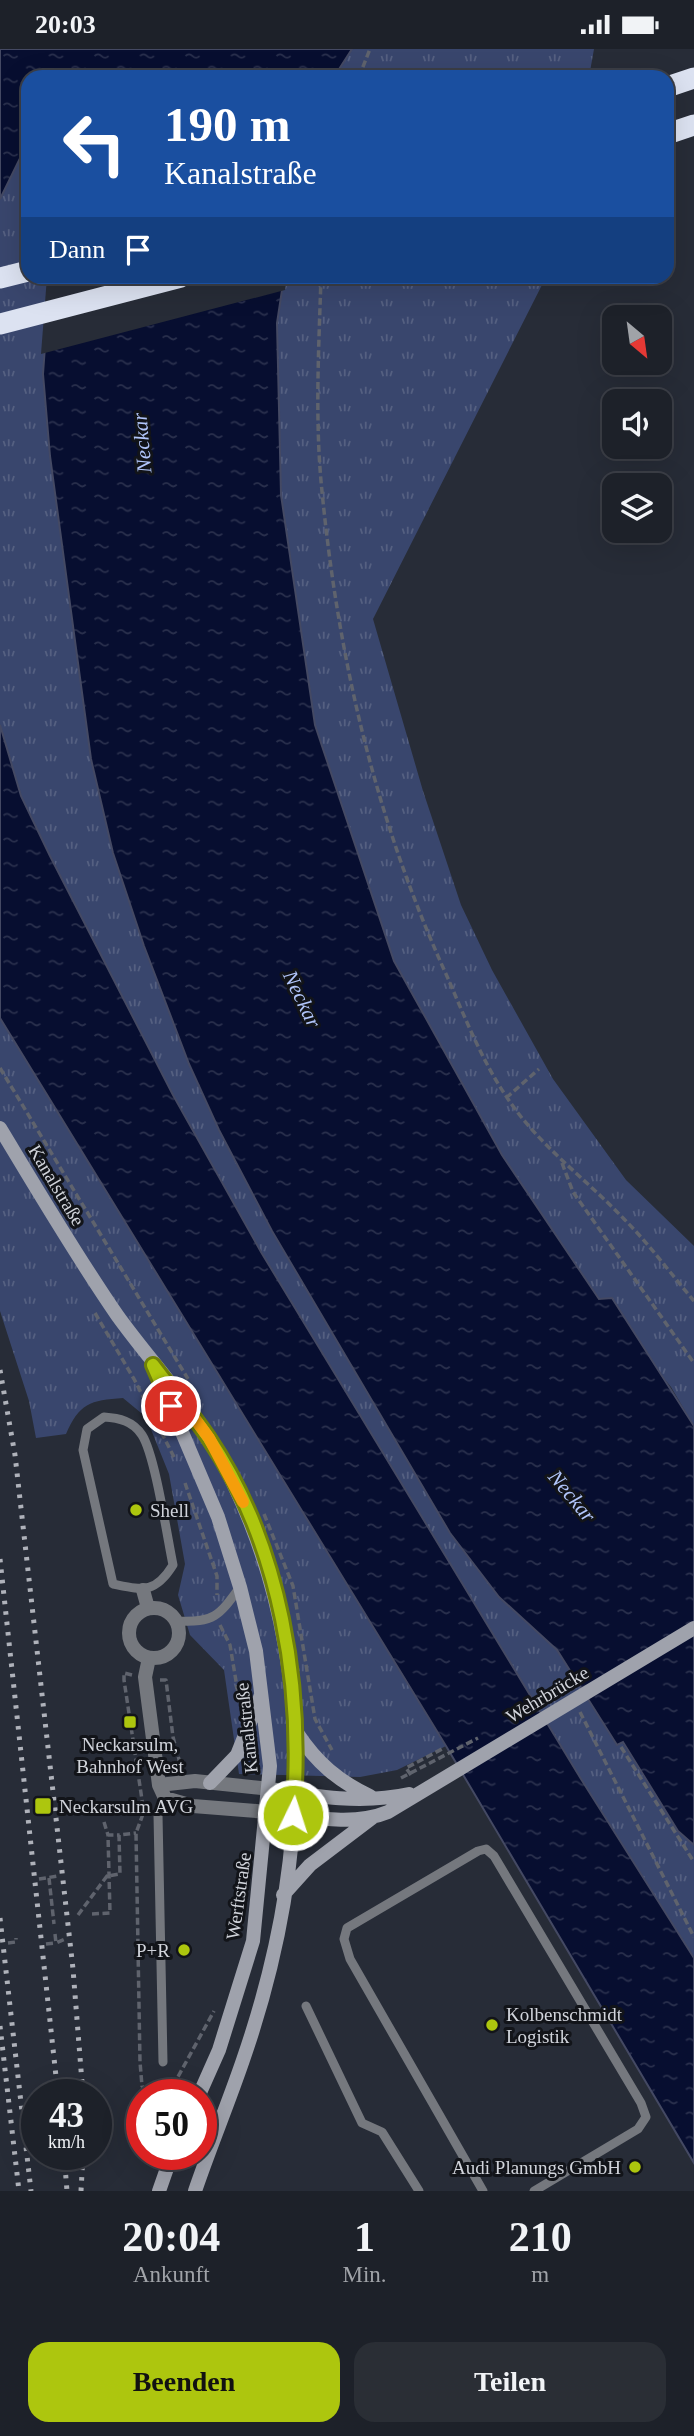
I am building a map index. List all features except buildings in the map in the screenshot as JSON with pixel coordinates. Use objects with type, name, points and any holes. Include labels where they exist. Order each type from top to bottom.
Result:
[{"type":"highway","points":[[674,85],[694,78]]},
{"type":"highway","points":[[674,132],[694,125]]},
{"type":"highway","points":[[0,278],[21,273]]},
{"type":"highway","points":[[0,324],[154,284]]},
{"type":"main road","name":"Kanalstraße","points":[[0,1128],[73,1249],[153,1365],[209,1438],[243,1503],[279,1608],[290,1667],[296,1733],[293,1815]]},
{"type":"main road","name":"Kanalstraße","points":[[153,1365],[218,1517],[240,1587],[268,1731],[268,1812]]},
{"type":"main road","name":"Wehrbrücke","points":[[283,1895],[310,1865],[372,1818],[694,1628]]},
{"type":"main road","points":[[210,1783],[237,1755],[248,1734],[262,1691]]},
{"type":"main road","points":[[296,1733],[322,1766],[341,1782],[375,1799]]},
{"type":"main road","points":[[270,1789],[295,1794],[375,1799],[420,1792]]},
{"type":"main road","points":[[268,1812],[372,1818]]},
{"type":"main road","name":"Werftstraße","points":[[206,2079],[219,2050],[253,1941],[268,1812]]},
{"type":"main road","points":[[195,2191],[243,2059],[267,1976],[283,1895],[293,1815]]},
{"type":"main road","points":[[159,2191],[166,2170]]},
{"type":"street","points":[[143,1590],[148,1608]]},
{"type":"street","points":[[148,1608],[159,1608],[177,1621],[179,1640],[175,1648],[159,1658],[149,1658],[134,1648],[128,1631],[134,1617],[148,1608]]},
{"type":"street","points":[[149,1658],[145,1677],[162,1791]]},
{"type":"street","points":[[162,1791],[210,1783],[270,1789]]},
{"type":"street","points":[[162,1791],[193,1806],[268,1812]]},
{"type":"lane","points":[[104,1417],[124,1419],[142,1434],[150,1457],[173,1565],[163,1581],[143,1590],[113,1584],[83,1450],[87,1429],[104,1417]]},
{"type":"lane","points":[[177,1621],[202,1623],[216,1616],[240,1587]]},
{"type":"lane","points":[[162,1791],[159,1815],[163,2062]]},
{"type":"lane","points":[[483,2191],[349,1959],[344,1939],[347,1928],[478,1851],[486,1849],[495,1856],[641,2103],[646,2117],[638,2129],[534,2191]]},
{"type":"lane","points":[[306,2006],[362,2123],[382,2132],[419,2191]]},
{"type":"path","points":[[362,70],[370,49]]},
{"type":"path","points":[[321,284],[318,391],[321,480],[355,707],[370,772],[402,873],[481,1053],[506,1098],[562,1161],[625,1219],[694,1301]]},
{"type":"path","points":[[506,1098],[539,1069]]},
{"type":"path","points":[[562,1161],[573,1192],[694,1363]]},
{"type":"path","points":[[574,1700],[694,1937]]},
{"type":"path","points":[[621,1747],[694,1862]]},
{"type":"path","points":[[392,1781],[411,1775],[407,1768],[442,1749]]},
{"type":"path","points":[[92,1914],[110,1913],[108,1835],[104,1822]]},
{"type":"path","points":[[108,1835],[136,1833]]},
{"type":"path","points":[[84,1915],[78,1915],[107,1875],[120,1874],[119,1835]]},
{"type":"path","points":[[39,1879],[58,1876]]},
{"type":"path","points":[[49,1878],[54,1924]]},
{"type":"path","points":[[55,1934],[56,1943]]},
{"type":"path","points":[[8,1943],[16,1941],[16,1938]]},
{"type":"path","points":[[47,1944],[65,1939]]},
{"type":"path","points":[[176,2079],[218,2002]]},
{"type":"green space","points":[[352,49],[594,49],[590,70],[338,70]]},
{"type":"green space","points":[[21,156],[21,284],[49,284],[43,374],[50,456],[91,759],[113,853],[144,946],[189,1064],[219,1130],[272,1231],[374,1403],[499,1597],[557,1650],[618,1744],[622,1742],[678,1831],[694,1845],[694,1958],[581,1779],[261,1252],[173,1095],[21,796],[0,725],[0,199]]},
{"type":"green space","points":[[283,284],[542,284],[373,619],[423,791],[461,905],[492,970],[553,1079],[626,1180],[694,1246],[694,1426],[671,1387],[599,1299],[502,1155],[394,961],[315,726],[281,495],[277,323]]},
{"type":"green space","points":[[0,1018],[446,1746],[397,1770],[360,1777],[239,1774],[224,1670],[190,1635],[178,1595],[185,1564],[169,1474],[146,1417],[123,1398],[102,1400],[81,1410],[66,1434],[36,1438],[29,1401],[0,1311]]},
{"type":"water","points":[[0,49],[352,49],[338,70],[21,70],[21,156],[0,199]]},
{"type":"water","name":"Neckar","points":[[49,284],[283,284],[277,323],[281,495],[315,725],[394,961],[502,1155],[599,1299],[612,1298],[694,1426],[694,1845],[678,1831],[623,1742],[617,1745],[557,1650],[499,1597],[450,1533],[272,1231],[219,1130],[189,1064],[144,946],[113,853],[91,759],[50,456],[43,374]]},
{"type":"water","points":[[0,725],[21,796],[50,856],[173,1095],[261,1252],[581,1779],[694,1958],[694,2163],[446,1746],[0,1018]]},
{"type":"pier","points":[[46,284],[286,284],[285,290],[41,354]]},
{"type":"railway","points":[[0,1370],[15,1455],[73,1969],[82,2079]]},
{"type":"railway","points":[[0,1559],[56,2079]]},
{"type":"railway","points":[[0,1918],[31,2191]]},
{"type":"railway","points":[[0,2026],[19,2191]]},
{"type":"railway","points":[[65,2170],[67,2191]]},
{"type":"railway","points":[[81,2191],[82,2170]]},
{"type":"slow traffic","points":[[189,1411],[209,1438],[243,1502]]},
{"type":"place","name":"Shell","points":[[136,1510]]},
{"type":"place","name":"Neckarsulm, Bahnhof West","points":[[130,1722]]},
{"type":"place","name":"Neckarsulm AVG","points":[[43,1806]]},
{"type":"place","name":"P+R","points":[[184,1950]]},
{"type":"place","name":"Kolbenschmidt Logistik","points":[[492,2025]]},
{"type":"place","name":"Audi Planungs GmbH","points":[[635,2167]]},
{"type":"route","points":[[171,1406],[153,1365],[209,1438],[243,1503],[279,1608],[290,1667],[296,1733],[293,1815]]}]
